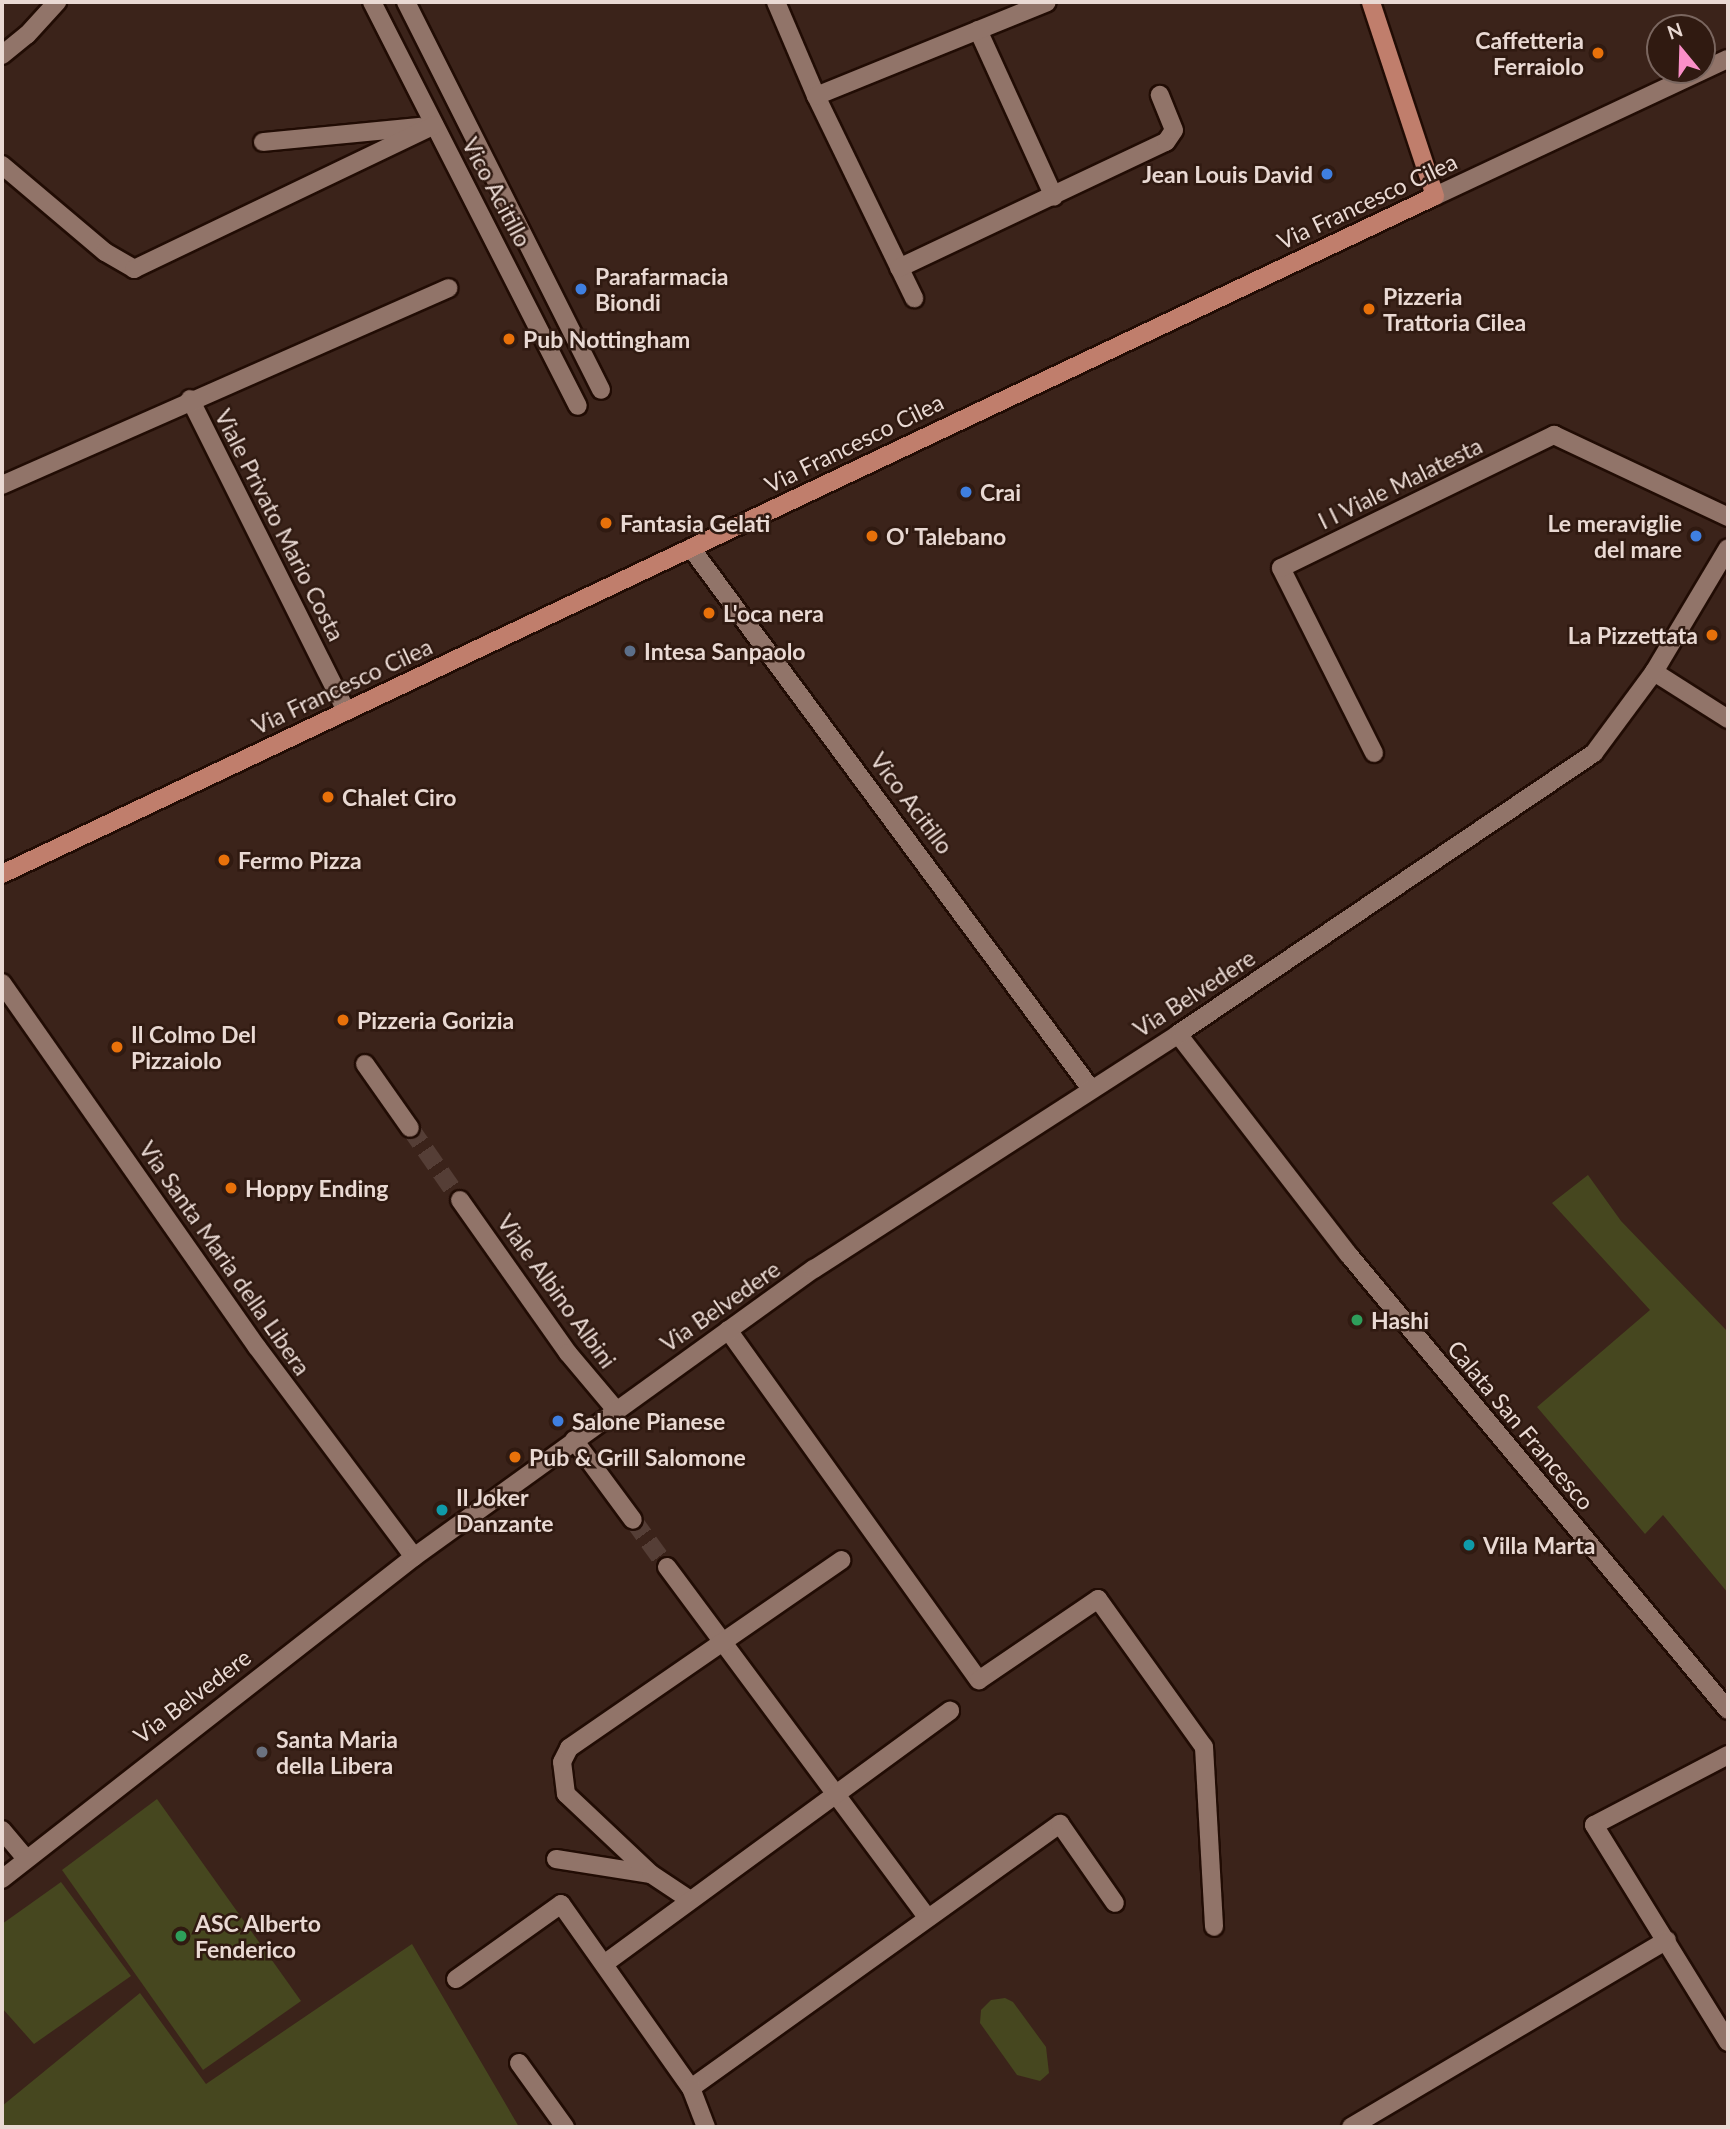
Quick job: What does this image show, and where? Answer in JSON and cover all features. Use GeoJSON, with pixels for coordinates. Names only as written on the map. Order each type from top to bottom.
{"type":"FeatureCollection","features":[{"type":"Feature","properties":{"kind":"main road"},"geometry":{"type":"LineString","coordinates":[[1371,2],[1435,196]]}},
{"type":"Feature","properties":{"kind":"main road","name":"Via Francesco Cilea"},"geometry":{"type":"LineString","coordinates":[[2,874],[1435,196]]}},
{"type":"Feature","properties":{"kind":"street"},"geometry":{"type":"LineString","coordinates":[[2,55],[27,35],[57,2]]}},
{"type":"Feature","properties":{"kind":"street","name":"Vico Acitillo"},"geometry":{"type":"LineString","coordinates":[[372,2],[578,406]]}},
{"type":"Feature","properties":{"kind":"street"},"geometry":{"type":"LineString","coordinates":[[405,2],[601,390]]}},
{"type":"Feature","properties":{"kind":"street"},"geometry":{"type":"LineString","coordinates":[[776,2],[816,96],[914,298]]}},
{"type":"Feature","properties":{"kind":"street"},"geometry":{"type":"LineString","coordinates":[[816,96],[1048,2]]}},
{"type":"Feature","properties":{"kind":"street"},"geometry":{"type":"LineString","coordinates":[[978,30],[1054,197]]}},
{"type":"Feature","properties":{"kind":"street","name":"Via Francesco Cilea"},"geometry":{"type":"LineString","coordinates":[[1435,196],[1728,59]]}},
{"type":"Feature","properties":{"kind":"street"},"geometry":{"type":"LineString","coordinates":[[899,268],[1166,142],[1174,130],[1160,95]]}},
{"type":"Feature","properties":{"kind":"street"},"geometry":{"type":"LineString","coordinates":[[264,142],[434,125]]}},
{"type":"Feature","properties":{"kind":"street"},"geometry":{"type":"LineString","coordinates":[[2,164],[105,252],[134,269],[434,125]]}},
{"type":"Feature","properties":{"kind":"street"},"geometry":{"type":"LineString","coordinates":[[2,485],[190,398],[449,288]]}},
{"type":"Feature","properties":{"kind":"street","name":"Viale Privato Mario Costa"},"geometry":{"type":"LineString","coordinates":[[190,398],[346,711]]}},
{"type":"Feature","properties":{"kind":"street","name":"I I Viale Malatesta"},"geometry":{"type":"LineString","coordinates":[[1374,753],[1281,568],[1555,435],[1728,517]]}},
{"type":"Feature","properties":{"kind":"street","name":"Vico Acitillo"},"geometry":{"type":"LineString","coordinates":[[691,548],[1091,1089]]}},
{"type":"Feature","properties":{"kind":"street","name":"Via Belvedere"},"geometry":{"type":"LineString","coordinates":[[2,1879],[414,1557],[616,1409],[814,1269],[1178,1034],[1594,753],[1654,672],[1728,548]]}},
{"type":"Feature","properties":{"kind":"street"},"geometry":{"type":"LineString","coordinates":[[1654,672],[1728,719]]}},
{"type":"Feature","properties":{"kind":"street","name":"Via Santa Maria della Libera"},"geometry":{"type":"LineString","coordinates":[[2,983],[257,1347],[414,1557]]}},
{"type":"Feature","properties":{"kind":"street","name":"Calata San Francesco"},"geometry":{"type":"LineString","coordinates":[[1178,1034],[1349,1255],[1728,1710]]}},
{"type":"Feature","properties":{"kind":"street"},"geometry":{"type":"LineString","coordinates":[[365,1065],[410,1128]]}},
{"type":"Feature","properties":{"kind":"street","name":"Viale Albino Albini"},"geometry":{"type":"LineString","coordinates":[[460,1200],[568,1353],[616,1409]]}},
{"type":"Feature","properties":{"kind":"street"},"geometry":{"type":"LineString","coordinates":[[728,1330],[979,1680],[1098,1599],[1204,1747],[1214,1927]]}},
{"type":"Feature","properties":{"kind":"street"},"geometry":{"type":"LineString","coordinates":[[574,1440],[633,1520]]}},
{"type":"Feature","properties":{"kind":"street"},"geometry":{"type":"LineString","coordinates":[[690,1900],[650,1874],[566,1794],[562,1762],[569,1748],[842,1560]]}},
{"type":"Feature","properties":{"kind":"street"},"geometry":{"type":"LineString","coordinates":[[667,1567],[928,1918]]}},
{"type":"Feature","properties":{"kind":"street"},"geometry":{"type":"LineString","coordinates":[[604,1964],[950,1711]]}},
{"type":"Feature","properties":{"kind":"street"},"geometry":{"type":"LineString","coordinates":[[1728,1755],[1594,1825],[1728,2042]]}},
{"type":"Feature","properties":{"kind":"street"},"geometry":{"type":"LineString","coordinates":[[691,2088],[1060,1824],[1115,1903]]}},
{"type":"Feature","properties":{"kind":"street"},"geometry":{"type":"LineString","coordinates":[[2,1830],[26,1859]]}},
{"type":"Feature","properties":{"kind":"street"},"geometry":{"type":"LineString","coordinates":[[556,1859],[650,1874]]}},
{"type":"Feature","properties":{"kind":"street"},"geometry":{"type":"LineString","coordinates":[[456,1979],[561,1904],[691,2088],[706,2127]]}},
{"type":"Feature","properties":{"kind":"street"},"geometry":{"type":"LineString","coordinates":[[1351,2127],[1667,1940]]}},
{"type":"Feature","properties":{"kind":"street"},"geometry":{"type":"LineString","coordinates":[[519,2063],[565,2127]]}},
{"type":"Feature","properties":{"kind":"shaded area"},"geometry":{"type":"Polygon","coordinates":[[[1588,1175],[1621,1221],[1728,1332],[1728,1593],[1663,1515],[1645,1534],[1537,1407],[1650,1310],[1552,1203],[1588,1175]]]}},
{"type":"Feature","properties":{"kind":"shaded area","name":"ASC Alberto Fenderico"},"geometry":{"type":"Polygon","coordinates":[[[157,1799],[301,2001],[203,2070],[62,1870],[157,1799]]]}},
{"type":"Feature","properties":{"kind":"shaded area"},"geometry":{"type":"Polygon","coordinates":[[[61,1882],[131,1976],[34,2044],[2,2008],[2,1924],[61,1882]]]}},
{"type":"Feature","properties":{"kind":"shaded area"},"geometry":{"type":"Polygon","coordinates":[[[412,1944],[519,2127],[2,2127],[2,2106],[140,1993],[206,2084],[412,1944]]]}},
{"type":"Feature","properties":{"kind":"shaded area"},"geometry":{"type":"Polygon","coordinates":[[[1005,1998],[1013,2002],[1046,2047],[1049,2073],[1040,2081],[1017,2075],[980,2023],[981,2010],[991,2000],[1005,1998]]]}},
{"type":"Feature","properties":{"kind":"tunnel"},"geometry":{"type":"LineString","coordinates":[[410,1128],[460,1200]]}},
{"type":"Feature","properties":{"kind":"tunnel"},"geometry":{"type":"LineString","coordinates":[[633,1520],[667,1567]]}},
{"type":"Feature","properties":{"kind":"place","name":"Caffetteria Ferraiolo"},"geometry":{"type":"Point","coordinates":[1598,53]}},
{"type":"Feature","properties":{"kind":"place","name":"Jean Louis David"},"geometry":{"type":"Point","coordinates":[1327,174]}},
{"type":"Feature","properties":{"kind":"place","name":"Parafarmacia Biondi"},"geometry":{"type":"Point","coordinates":[581,289]}},
{"type":"Feature","properties":{"kind":"place","name":"Pizzeria Trattoria Cilea"},"geometry":{"type":"Point","coordinates":[1369,309]}},
{"type":"Feature","properties":{"kind":"place","name":"Pub Nottingham"},"geometry":{"type":"Point","coordinates":[509,339]}},
{"type":"Feature","properties":{"kind":"place","name":"Crai"},"geometry":{"type":"Point","coordinates":[966,492]}},
{"type":"Feature","properties":{"kind":"place","name":"Fantasia Gelati"},"geometry":{"type":"Point","coordinates":[606,523]}},
{"type":"Feature","properties":{"kind":"place","name":"O' Talebano"},"geometry":{"type":"Point","coordinates":[872,536]}},
{"type":"Feature","properties":{"kind":"place","name":"Le meraviglie del mare"},"geometry":{"type":"Point","coordinates":[1696,536]}},
{"type":"Feature","properties":{"kind":"place","name":"L'oca nera"},"geometry":{"type":"Point","coordinates":[709,613]}},
{"type":"Feature","properties":{"kind":"place","name":"La Pizzettata"},"geometry":{"type":"Point","coordinates":[1712,635]}},
{"type":"Feature","properties":{"kind":"place","name":"Intesa Sanpaolo"},"geometry":{"type":"Point","coordinates":[630,651]}},
{"type":"Feature","properties":{"kind":"place","name":"Chalet Ciro"},"geometry":{"type":"Point","coordinates":[328,797]}},
{"type":"Feature","properties":{"kind":"place","name":"Fermo Pizza"},"geometry":{"type":"Point","coordinates":[224,860]}},
{"type":"Feature","properties":{"kind":"place","name":"Pizzeria Gorizia"},"geometry":{"type":"Point","coordinates":[343,1020]}},
{"type":"Feature","properties":{"kind":"place","name":"Il Colmo Del Pizzaiolo"},"geometry":{"type":"Point","coordinates":[117,1047]}},
{"type":"Feature","properties":{"kind":"place","name":"Hoppy Ending"},"geometry":{"type":"Point","coordinates":[231,1188]}},
{"type":"Feature","properties":{"kind":"place","name":"Hashi"},"geometry":{"type":"Point","coordinates":[1357,1320]}},
{"type":"Feature","properties":{"kind":"place","name":"Salone Pianese"},"geometry":{"type":"Point","coordinates":[558,1421]}},
{"type":"Feature","properties":{"kind":"place","name":"Pub & Grill Salomone"},"geometry":{"type":"Point","coordinates":[515,1457]}},
{"type":"Feature","properties":{"kind":"place","name":"Il Joker Danzante"},"geometry":{"type":"Point","coordinates":[442,1510]}},
{"type":"Feature","properties":{"kind":"place","name":"Villa Marta"},"geometry":{"type":"Point","coordinates":[1469,1545]}},
{"type":"Feature","properties":{"kind":"place","name":"Santa Maria della Libera"},"geometry":{"type":"Point","coordinates":[262,1752]}},
{"type":"Feature","properties":{"kind":"place","name":"ASC Alberto Fenderico"},"geometry":{"type":"Point","coordinates":[181,1936]}}]}
